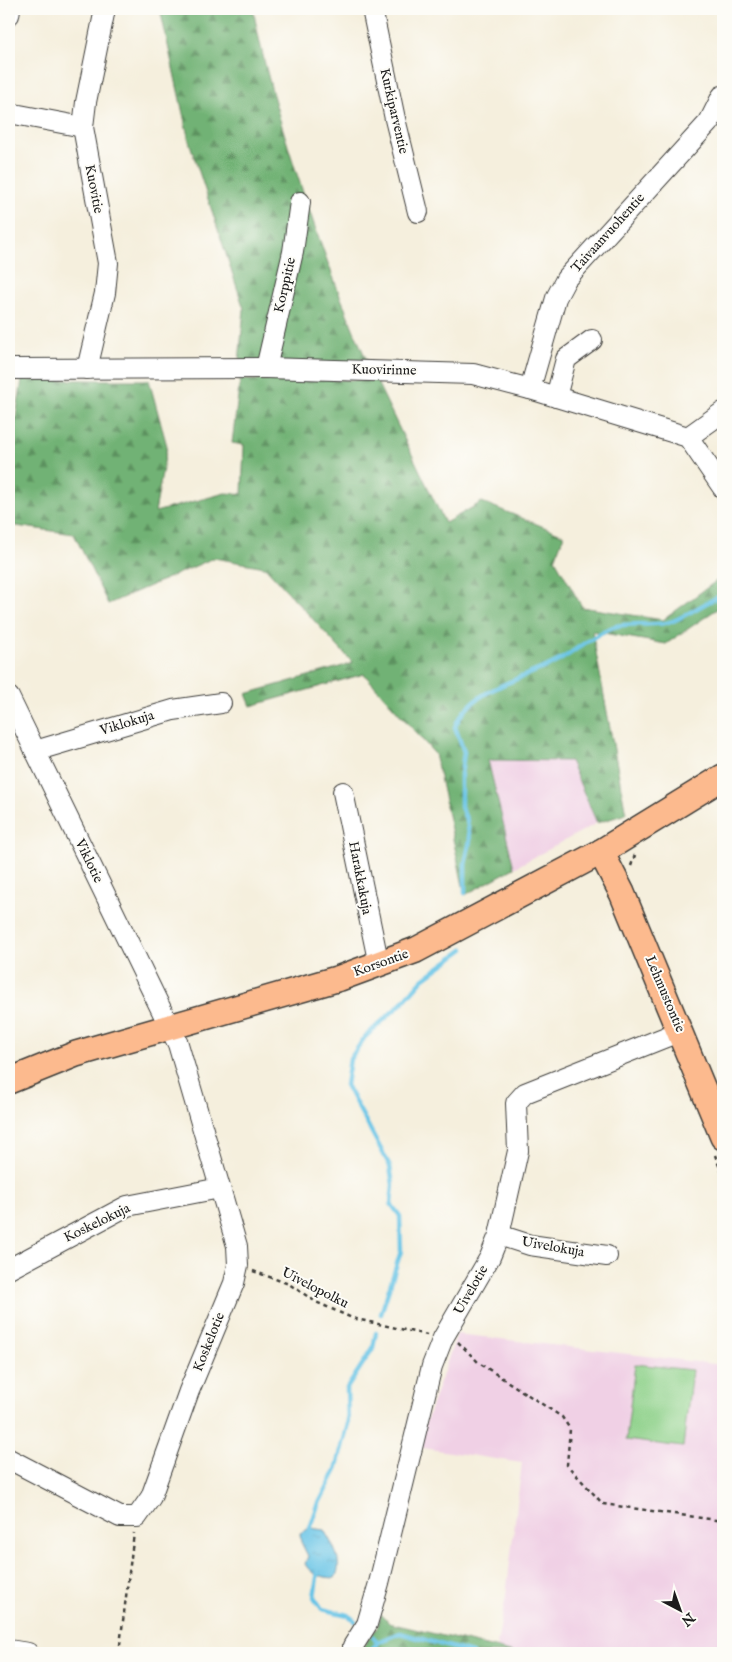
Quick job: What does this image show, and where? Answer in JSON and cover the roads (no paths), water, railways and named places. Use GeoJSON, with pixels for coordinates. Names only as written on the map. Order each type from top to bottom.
{"type":"FeatureCollection","features":[{"type":"Feature","properties":{"kind":"main road","name":"Korsontie"},"geometry":{"type":"LineString","coordinates":[[9,1079],[76,1054],[379,965],[416,950],[493,911],[601,852],[723,776]]}},
{"type":"Feature","properties":{"kind":"main road","name":"Lehmustontie"},"geometry":{"type":"LineString","coordinates":[[601,852],[622,893],[723,1137]]}},
{"type":"Feature","properties":{"kind":"street"},"geometry":{"type":"LineString","coordinates":[[9,16],[10,9]]}},
{"type":"Feature","properties":{"kind":"street","name":"Kuovitie"},"geometry":{"type":"LineString","coordinates":[[87,369],[106,293],[108,264],[83,127],[86,102],[105,9]]}},
{"type":"Feature","properties":{"kind":"street","name":"Kurkiparventie"},"geometry":{"type":"LineString","coordinates":[[372,9],[395,119],[418,212]]}},
{"type":"Feature","properties":{"kind":"street","name":"Taivaanvuohentie"},"geometry":{"type":"LineString","coordinates":[[530,389],[556,298],[566,279],[709,122],[722,96]]}},
{"type":"Feature","properties":{"kind":"street"},"geometry":{"type":"LineString","coordinates":[[9,113],[83,127]]}},
{"type":"Feature","properties":{"kind":"street","name":"Korppitie"},"geometry":{"type":"LineString","coordinates":[[266,368],[293,252],[300,202]]}},
{"type":"Feature","properties":{"kind":"street"},"geometry":{"type":"LineString","coordinates":[[556,397],[566,359],[592,340]]}},
{"type":"Feature","properties":{"kind":"street","name":"Kuovirinne"},"geometry":{"type":"LineString","coordinates":[[9,369],[266,368],[458,372],[530,389],[688,437]]}},
{"type":"Feature","properties":{"kind":"street"},"geometry":{"type":"LineString","coordinates":[[723,412],[688,437],[723,488]]}},
{"type":"Feature","properties":{"kind":"street","name":"Viklotie"},"geometry":{"type":"LineString","coordinates":[[9,697],[169,1026]]}},
{"type":"Feature","properties":{"kind":"street","name":"Viklokuja"},"geometry":{"type":"LineString","coordinates":[[36,751],[173,710],[221,703]]}},
{"type":"Feature","properties":{"kind":"street","name":"Harakkakuja"},"geometry":{"type":"LineString","coordinates":[[343,792],[379,965]]}},
{"type":"Feature","properties":{"kind":"street","name":"Koskelotie"},"geometry":{"type":"LineString","coordinates":[[9,1459],[120,1517],[136,1517],[151,1497],[189,1391],[234,1283],[238,1265],[237,1246],[178,1044],[169,1026]]}},
{"type":"Feature","properties":{"kind":"street","name":"Uivelotie"},"geometry":{"type":"LineString","coordinates":[[353,1646],[367,1624],[432,1366],[443,1338],[490,1257],[500,1236],[518,1151],[516,1103],[525,1093],[681,1032]]}},
{"type":"Feature","properties":{"kind":"street","name":"Koskelokuja"},"geometry":{"type":"LineString","coordinates":[[9,1268],[127,1206],[220,1188]]}},
{"type":"Feature","properties":{"kind":"street","name":"Uivelokuja"},"geometry":{"type":"LineString","coordinates":[[500,1236],[530,1245],[607,1256]]}},
{"type":"Feature","properties":{"kind":"street"},"geometry":{"type":"LineString","coordinates":[[9,1650],[28,1653]]}},
{"type":"Feature","properties":{"kind":"water"},"geometry":{"type":"Polygon","coordinates":[[[310,1528],[324,1530],[334,1548],[338,1560],[335,1578],[318,1575],[305,1564],[308,1556],[301,1542],[300,1533],[310,1528]]]}},
{"type":"Feature","properties":{"kind":"waterway"},"geometry":{"type":"LineString","coordinates":[[465,893],[465,864],[470,840],[467,821],[461,807],[461,775],[464,752],[455,727],[462,714],[485,694],[558,661],[605,630],[620,625],[659,624],[673,621],[723,595]]}},
{"type":"Feature","properties":{"kind":"waterway"},"geometry":{"type":"LineString","coordinates":[[381,1314],[401,1251],[400,1216],[391,1204],[393,1185],[390,1166],[346,1085],[350,1059],[365,1037],[403,1002],[423,979],[464,949]]}},
{"type":"Feature","properties":{"kind":"waterway"},"geometry":{"type":"LineString","coordinates":[[311,1534],[310,1528],[318,1505],[336,1470],[348,1424],[347,1388],[373,1348],[376,1333]]}},
{"type":"Feature","properties":{"kind":"waterway"},"geometry":{"type":"LineString","coordinates":[[318,1571],[314,1597],[322,1609],[348,1615],[355,1621]]}},
{"type":"Feature","properties":{"kind":"waterway"},"geometry":{"type":"LineString","coordinates":[[369,1653],[378,1642],[400,1633],[472,1653]]}},
{"type":"Feature","properties":{"kind":"waterway"},"geometry":{"type":"LineString","coordinates":[[373,1637],[378,1642]]}}]}
